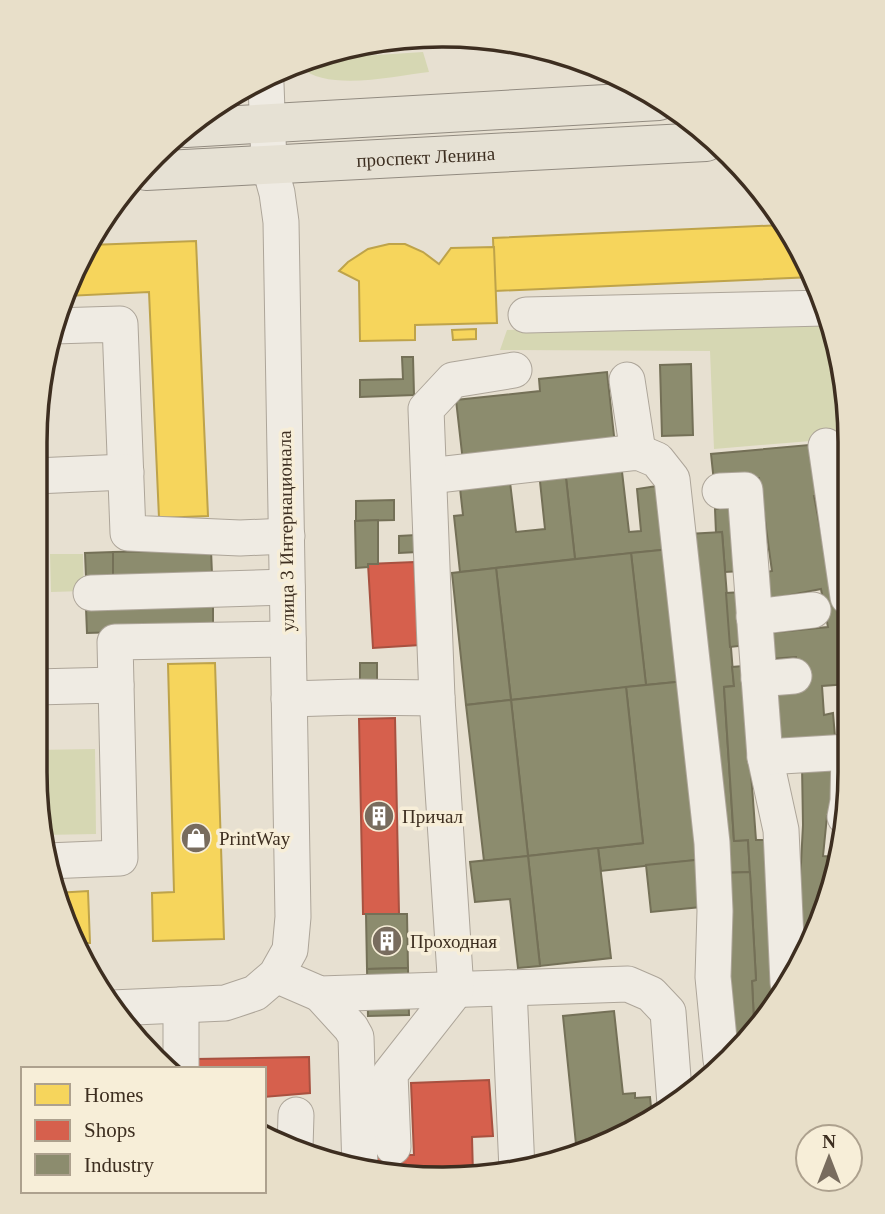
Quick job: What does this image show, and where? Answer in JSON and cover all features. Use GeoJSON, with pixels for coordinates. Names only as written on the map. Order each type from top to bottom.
{"type":"FeatureCollection","features":[{"type":"Feature","properties":{"kind":"main road"},"geometry":{"type":"LineString","coordinates":[[205,127],[643,102]]}},
{"type":"Feature","properties":{"kind":"main road","name":"проспект Ленина"},"geometry":{"type":"LineString","coordinates":[[156,170],[700,142]]}},
{"type":"Feature","properties":{"kind":"street","name":"улица 3 Интернационала"},"geometry":{"type":"LineString","coordinates":[[266,89],[269,164],[278,193],[281,222],[293,917],[290,950],[276,975]]}},
{"type":"Feature","properties":{"kind":"street"},"geometry":{"type":"LineString","coordinates":[[526,315],[814,308]]}},
{"type":"Feature","properties":{"kind":"street"},"geometry":{"type":"LineString","coordinates":[[65,326],[120,324],[128,533],[240,538],[286,536]]}},
{"type":"Feature","properties":{"kind":"street"},"geometry":{"type":"LineString","coordinates":[[393,1147],[390,1074],[456,990],[437,698],[426,410],[453,380],[514,370]]}},
{"type":"Feature","properties":{"kind":"street"},"geometry":{"type":"LineString","coordinates":[[627,380],[638,452]]}},
{"type":"Feature","properties":{"kind":"street"},"geometry":{"type":"LineString","coordinates":[[826,446],[838,528]]}},
{"type":"Feature","properties":{"kind":"street"},"geometry":{"type":"LineString","coordinates":[[429,476],[638,452],[657,460],[672,479],[712,843],[715,911],[713,976],[720,1053]]}},
{"type":"Feature","properties":{"kind":"street"},"geometry":{"type":"LineString","coordinates":[[47,475],[126,472]]}},
{"type":"Feature","properties":{"kind":"street"},"geometry":{"type":"LineString","coordinates":[[720,491],[745,490],[741,581],[754,617],[765,757],[781,830],[792,955]]}},
{"type":"Feature","properties":{"kind":"street"},"geometry":{"type":"LineString","coordinates":[[91,593],[287,587]]}},
{"type":"Feature","properties":{"kind":"street"},"geometry":{"type":"LineString","coordinates":[[754,617],[813,610]]}},
{"type":"Feature","properties":{"kind":"street"},"geometry":{"type":"LineString","coordinates":[[58,861],[120,858],[115,642],[288,639]]}},
{"type":"Feature","properties":{"kind":"street"},"geometry":{"type":"LineString","coordinates":[[759,679],[794,676]]}},
{"type":"Feature","properties":{"kind":"street"},"geometry":{"type":"LineString","coordinates":[[47,687],[116,685]]}},
{"type":"Feature","properties":{"kind":"street"},"geometry":{"type":"LineString","coordinates":[[289,699],[437,698]]}},
{"type":"Feature","properties":{"kind":"street"},"geometry":{"type":"LineString","coordinates":[[765,757],[838,752]]}},
{"type":"Feature","properties":{"kind":"street"},"geometry":{"type":"LineString","coordinates":[[125,1006],[225,1003],[255,993],[276,975],[320,994],[356,1037],[360,1158]]}},
{"type":"Feature","properties":{"kind":"street"},"geometry":{"type":"LineString","coordinates":[[320,994],[628,984],[651,994],[668,1012],[677,1089]]}},
{"type":"Feature","properties":{"kind":"street"},"geometry":{"type":"LineString","coordinates":[[509,988],[517,1160]]}},
{"type":"Feature","properties":{"kind":"street"},"geometry":{"type":"LineString","coordinates":[[181,1004],[181,1067]]}},
{"type":"Feature","properties":{"kind":"green space"},"geometry":{"type":"Polygon","coordinates":[[[423,52],[429,72],[344,81],[327,79],[306,71],[361,56],[423,52]]]}},
{"type":"Feature","properties":{"kind":"green space"},"geometry":{"type":"Polygon","coordinates":[[[817,315],[830,365],[838,439],[714,449],[710,351],[500,350],[507,330],[817,315]]]}},
{"type":"Feature","properties":{"kind":"green space"},"geometry":{"type":"Polygon","coordinates":[[[50,554],[83,554],[84,591],[51,592],[50,554]]]}},
{"type":"Feature","properties":{"kind":"green space"},"geometry":{"type":"Polygon","coordinates":[[[95,749],[96,834],[53,835],[48,797],[47,750],[95,749]]]}},
{"type":"Feature","properties":{"kind":"building: Homes"},"geometry":{"type":"Polygon","coordinates":[[[773,225],[802,278],[495,291],[493,238],[773,225]]]}},
{"type":"Feature","properties":{"kind":"building: Homes"},"geometry":{"type":"Polygon","coordinates":[[[196,241],[208,516],[159,518],[149,292],[75,296],[100,245],[196,241]]]}},
{"type":"Feature","properties":{"kind":"building: Homes"},"geometry":{"type":"Polygon","coordinates":[[[389,244],[405,244],[423,252],[439,264],[451,248],[494,247],[497,323],[415,325],[415,340],[360,341],[359,281],[339,271],[368,249],[389,244]]]}},
{"type":"Feature","properties":{"kind":"building: Homes"},"geometry":{"type":"Polygon","coordinates":[[[476,329],[476,339],[453,340],[452,330],[476,329]]]}},
{"type":"Feature","properties":{"kind":"building: Homes"},"geometry":{"type":"Polygon","coordinates":[[[215,663],[224,939],[153,941],[152,893],[174,892],[168,664],[215,663]]]}},
{"type":"Feature","properties":{"kind":"building: Homes"},"geometry":{"type":"Polygon","coordinates":[[[88,891],[90,943],[87,943],[77,923],[66,892],[88,891]]]}},
{"type":"Feature","properties":{"kind":"building: Shops"},"geometry":{"type":"Polygon","coordinates":[[[414,562],[420,645],[373,648],[368,564],[414,562]]]}},
{"type":"Feature","properties":{"kind":"building: Shops","name":"Причал"},"geometry":{"type":"Polygon","coordinates":[[[395,718],[399,914],[363,914],[359,719],[395,718]]]}},
{"type":"Feature","properties":{"kind":"building: Shops"},"geometry":{"type":"Polygon","coordinates":[[[309,1057],[310,1093],[266,1097],[266,1067],[197,1067],[196,1059],[309,1057]]]}},
{"type":"Feature","properties":{"kind":"building: Shops"},"geometry":{"type":"Polygon","coordinates":[[[489,1080],[493,1136],[472,1137],[473,1165],[417,1166],[370,1160],[370,1155],[414,1155],[411,1083],[489,1080]]]}},
{"type":"Feature","properties":{"kind":"building: Industry"},"geometry":{"type":"Polygon","coordinates":[[[402,357],[413,357],[414,395],[360,397],[360,380],[403,379],[402,357]]]}},
{"type":"Feature","properties":{"kind":"building: Industry"},"geometry":{"type":"Polygon","coordinates":[[[691,364],[693,435],[662,436],[660,365],[691,364]]]}},
{"type":"Feature","properties":{"kind":"building: Industry"},"geometry":{"type":"Polygon","coordinates":[[[607,372],[615,445],[463,462],[456,400],[540,391],[539,379],[607,372]]]}},
{"type":"Feature","properties":{"kind":"building: Industry"},"geometry":{"type":"Polygon","coordinates":[[[809,445],[819,495],[814,496],[824,548],[833,547],[838,583],[838,685],[822,686],[824,715],[833,713],[835,737],[776,740],[773,694],[798,692],[796,657],[769,659],[767,633],[828,627],[821,589],[761,601],[757,574],[772,571],[759,478],[714,482],[711,454],[809,445]]]}},
{"type":"Feature","properties":{"kind":"building: Industry"},"geometry":{"type":"Polygon","coordinates":[[[621,463],[629,532],[641,531],[637,489],[664,485],[671,549],[575,559],[565,469],[621,463]]]}},
{"type":"Feature","properties":{"kind":"building: Industry"},"geometry":{"type":"Polygon","coordinates":[[[565,469],[575,559],[460,572],[454,516],[463,515],[460,488],[510,482],[516,532],[545,529],[539,472],[565,469]]]}},
{"type":"Feature","properties":{"kind":"building: Industry"},"geometry":{"type":"Polygon","coordinates":[[[394,500],[394,520],[356,521],[356,501],[394,500]]]}},
{"type":"Feature","properties":{"kind":"building: Industry"},"geometry":{"type":"Polygon","coordinates":[[[730,508],[742,571],[725,572],[722,532],[716,533],[715,509],[730,508]]]}},
{"type":"Feature","properties":{"kind":"building: Industry"},"geometry":{"type":"Polygon","coordinates":[[[378,520],[378,564],[356,568],[355,521],[378,520]]]}},
{"type":"Feature","properties":{"kind":"building: Industry"},"geometry":{"type":"Polygon","coordinates":[[[722,532],[734,686],[724,687],[734,841],[748,840],[750,872],[721,873],[688,534],[722,532]]]}},
{"type":"Feature","properties":{"kind":"building: Industry"},"geometry":{"type":"Polygon","coordinates":[[[416,535],[417,552],[399,553],[399,536],[416,535]]]}},
{"type":"Feature","properties":{"kind":"building: Industry"},"geometry":{"type":"Polygon","coordinates":[[[671,549],[686,681],[646,685],[631,553],[671,549]]]}},
{"type":"Feature","properties":{"kind":"building: Industry"},"geometry":{"type":"Polygon","coordinates":[[[211,550],[212,574],[113,576],[113,552],[211,550]]]}},
{"type":"Feature","properties":{"kind":"building: Industry"},"geometry":{"type":"Polygon","coordinates":[[[113,552],[113,576],[86,577],[85,553],[113,552]]]}},
{"type":"Feature","properties":{"kind":"building: Industry"},"geometry":{"type":"Polygon","coordinates":[[[631,553],[646,685],[511,700],[496,568],[631,553]]]}},
{"type":"Feature","properties":{"kind":"building: Industry"},"geometry":{"type":"Polygon","coordinates":[[[496,568],[511,700],[466,705],[452,573],[496,568]]]}},
{"type":"Feature","properties":{"kind":"building: Industry"},"geometry":{"type":"Polygon","coordinates":[[[743,592],[747,645],[730,647],[726,593],[743,592]]]}},
{"type":"Feature","properties":{"kind":"building: Industry"},"geometry":{"type":"Polygon","coordinates":[[[213,605],[213,629],[87,633],[86,608],[213,605]]]}},
{"type":"Feature","properties":{"kind":"building: Industry"},"geometry":{"type":"Polygon","coordinates":[[[360,663],[377,663],[377,680],[360,681],[360,663]]]}},
{"type":"Feature","properties":{"kind":"building: Industry"},"geometry":{"type":"Polygon","coordinates":[[[743,666],[756,840],[771,840],[777,981],[754,1015],[752,981],[756,980],[748,840],[734,841],[724,687],[734,686],[732,667],[743,666]]]}},
{"type":"Feature","properties":{"kind":"building: Industry"},"geometry":{"type":"Polygon","coordinates":[[[686,681],[705,859],[601,871],[598,848],[643,843],[626,687],[686,681]]]}},
{"type":"Feature","properties":{"kind":"building: Industry"},"geometry":{"type":"Polygon","coordinates":[[[626,687],[643,843],[528,856],[511,700],[626,687]]]}},
{"type":"Feature","properties":{"kind":"building: Industry"},"geometry":{"type":"Polygon","coordinates":[[[511,700],[528,856],[484,861],[466,705],[511,700]]]}},
{"type":"Feature","properties":{"kind":"building: Industry"},"geometry":{"type":"Polygon","coordinates":[[[802,765],[838,765],[835,817],[827,816],[823,856],[828,856],[817,899],[800,940],[798,921],[803,825],[802,765]]]}},
{"type":"Feature","properties":{"kind":"building: Industry"},"geometry":{"type":"Polygon","coordinates":[[[598,848],[611,958],[540,966],[528,856],[598,848]]]}},
{"type":"Feature","properties":{"kind":"building: Industry"},"geometry":{"type":"Polygon","coordinates":[[[528,856],[540,966],[518,968],[510,899],[475,902],[470,862],[528,856]]]}},
{"type":"Feature","properties":{"kind":"building: Industry"},"geometry":{"type":"Polygon","coordinates":[[[705,859],[711,906],[651,912],[646,865],[705,859]]]}},
{"type":"Feature","properties":{"kind":"building: Industry"},"geometry":{"type":"Polygon","coordinates":[[[750,872],[756,980],[752,981],[754,1015],[730,1043],[726,1043],[721,873],[750,872]]]}},
{"type":"Feature","properties":{"kind":"building: Industry","name":"Проходная"},"geometry":{"type":"Polygon","coordinates":[[[366,914],[407,914],[408,968],[367,969],[366,914]]]}},
{"type":"Feature","properties":{"kind":"building: Industry"},"geometry":{"type":"Polygon","coordinates":[[[408,968],[409,1015],[368,1016],[367,969],[408,968]]]}},
{"type":"Feature","properties":{"kind":"building: Industry"},"geometry":{"type":"Polygon","coordinates":[[[614,1011],[623,1094],[635,1093],[635,1098],[650,1097],[651,1107],[640,1114],[576,1144],[563,1016],[614,1011]]]}},
{"type":"Feature","properties":{"kind":"place","name":"Причал"},"geometry":{"type":"Point","coordinates":[379,816]}},
{"type":"Feature","properties":{"kind":"place","name":"PrintWay"},"geometry":{"type":"Point","coordinates":[196,838]}},
{"type":"Feature","properties":{"kind":"place","name":"Проходная"},"geometry":{"type":"Point","coordinates":[387,941]}}]}
